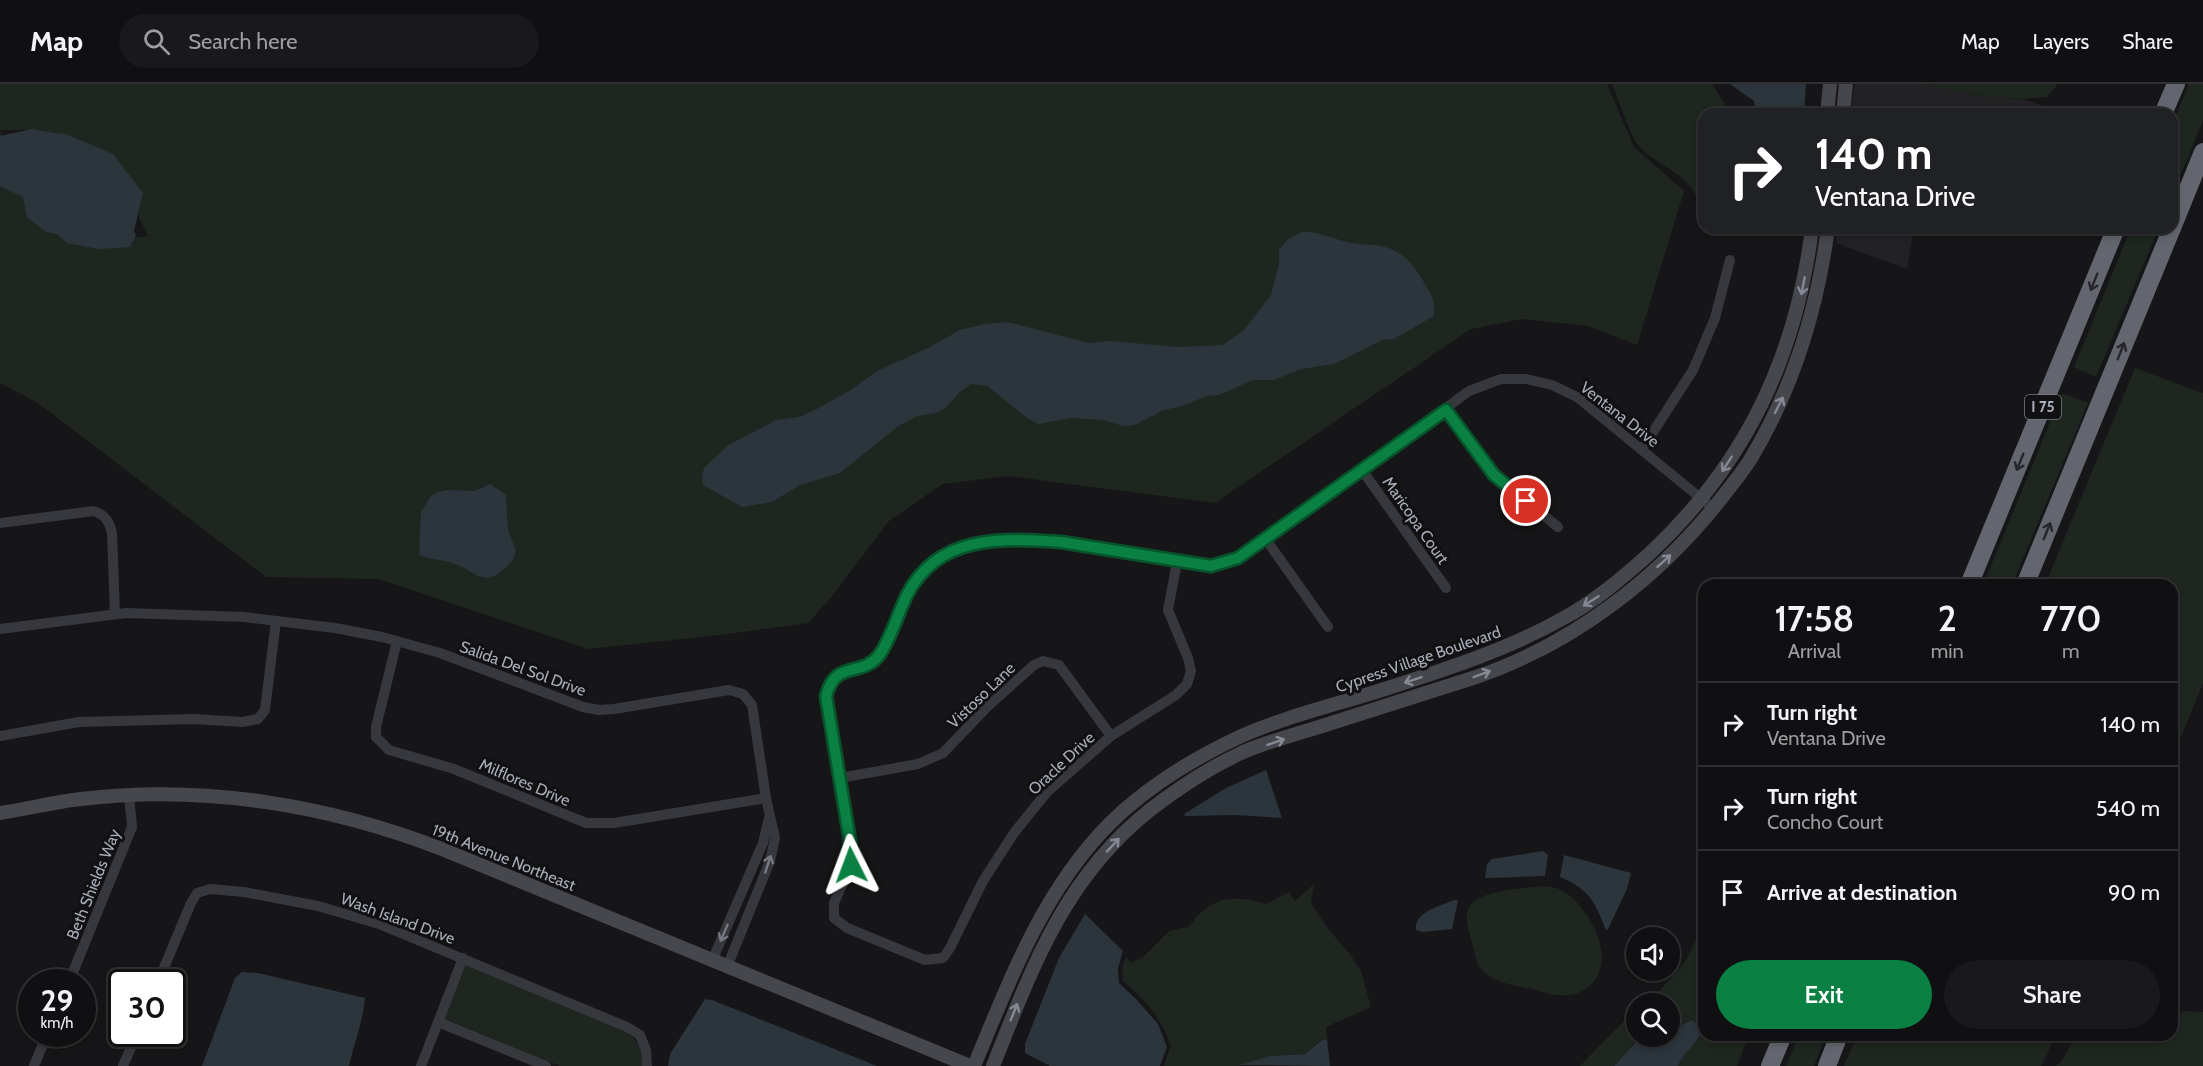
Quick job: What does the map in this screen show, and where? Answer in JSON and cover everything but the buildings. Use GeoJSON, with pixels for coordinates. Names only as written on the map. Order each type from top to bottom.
{"type":"FeatureCollection","features":[{"type":"Feature","properties":{"kind":"highway"},"geometry":{"type":"LineString","coordinates":[[2166,108],[2176,84]]}},
{"type":"Feature","properties":{"kind":"highway"},"geometry":{"type":"LineString","coordinates":[[2178,213],[2203,152]]}},
{"type":"Feature","properties":{"kind":"highway","name":"I 75"},"geometry":{"type":"LineString","coordinates":[[1971,579],[2114,234]]}},
{"type":"Feature","properties":{"kind":"highway"},"geometry":{"type":"LineString","coordinates":[[2027,579],[2170,234]]}},
{"type":"Feature","properties":{"kind":"highway"},"geometry":{"type":"LineString","coordinates":[[1770,1066],[1780,1041]]}},
{"type":"Feature","properties":{"kind":"highway"},"geometry":{"type":"LineString","coordinates":[[1827,1066],[1837,1041]]}},
{"type":"Feature","properties":{"kind":"street"},"geometry":{"type":"LineString","coordinates":[[1828,108],[1830,84]]}},
{"type":"Feature","properties":{"kind":"street"},"geometry":{"type":"LineString","coordinates":[[1843,108],[1846,84]]}},
{"type":"Feature","properties":{"kind":"street","name":"Cypress Village Boulevard"},"geometry":{"type":"LineString","coordinates":[[972,1066],[1020,956],[1054,893],[1103,832],[1122,812],[1150,790],[1190,763],[1237,738],[1504,648],[1564,618],[1612,588],[1662,541],[1702,499],[1718,478],[1762,405],[1784,355],[1800,301],[1811,234]]}},
{"type":"Feature","properties":{"kind":"street","name":"Cypress Village Boulevard"},"geometry":{"type":"LineString","coordinates":[[993,1066],[1034,963],[1069,899],[1116,841],[1178,789],[1241,753],[1479,676],[1532,655],[1628,593],[1678,548],[1714,509],[1749,462],[1786,392],[1806,338],[1823,264],[1827,234]]}},
{"type":"Feature","properties":{"kind":"street"},"geometry":{"type":"LineString","coordinates":[[1642,449],[1678,397],[1693,370],[1715,318],[1730,260]]}},
{"type":"Feature","properties":{"kind":"street","name":"Ventana Drive"},"geometry":{"type":"LineString","coordinates":[[840,778],[826,696],[829,684],[839,673],[865,666],[880,654],[908,593],[919,576],[936,559],[953,550],[978,542],[1041,541],[1061,542],[1211,566],[1238,558],[1446,410],[1468,391],[1501,379],[1526,379],[1552,385],[1577,397],[1714,509]]}},
{"type":"Feature","properties":{"kind":"street"},"geometry":{"type":"LineString","coordinates":[[1446,410],[1494,475],[1558,527]]}},
{"type":"Feature","properties":{"kind":"street","name":"Maricopa Court"},"geometry":{"type":"LineString","coordinates":[[1362,470],[1446,588]]}},
{"type":"Feature","properties":{"kind":"street"},"geometry":{"type":"LineString","coordinates":[[0,523],[94,511],[102,515],[109,521],[112,533],[115,614]]}},
{"type":"Feature","properties":{"kind":"street"},"geometry":{"type":"LineString","coordinates":[[1265,538],[1328,627]]}},
{"type":"Feature","properties":{"kind":"street","name":"Oracle Drive"},"geometry":{"type":"LineString","coordinates":[[840,778],[850,841],[851,865],[834,903],[834,918],[847,928],[926,960],[943,958],[983,881],[1014,833],[1047,792],[1111,736],[1176,695],[1187,684],[1191,671],[1188,658],[1168,610],[1177,562]]}},
{"type":"Feature","properties":{"kind":"street","name":"Salida Del Sol Drive"},"geometry":{"type":"LineString","coordinates":[[0,629],[115,614],[244,617],[335,628],[397,642],[450,657],[563,700],[599,710],[614,710],[729,690],[743,693],[752,705],[766,798],[775,838],[770,861],[750,910],[751,925],[740,934],[727,967]]}},
{"type":"Feature","properties":{"kind":"street"},"geometry":{"type":"LineString","coordinates":[[0,736],[79,723],[194,720],[242,722],[258,719],[265,710],[276,621]]}},
{"type":"Feature","properties":{"kind":"street","name":"Milflores Drive"},"geometry":{"type":"LineString","coordinates":[[397,642],[376,727],[376,737],[389,750],[454,769],[586,823],[614,823],[766,798]]}},
{"type":"Feature","properties":{"kind":"street","name":"Vistoso Lane"},"geometry":{"type":"LineString","coordinates":[[840,778],[918,764],[943,753],[988,706],[1034,665],[1043,661],[1059,665],[1111,736]]}},
{"type":"Feature","properties":{"kind":"street","name":"19th Avenue Northeast"},"geometry":{"type":"LineString","coordinates":[[0,813],[80,799],[158,794],[239,799],[303,808],[367,823],[442,849],[972,1066]]}},
{"type":"Feature","properties":{"kind":"street","name":"Beth Shields Way"},"geometry":{"type":"LineString","coordinates":[[74,969],[132,827],[129,795]]}},
{"type":"Feature","properties":{"kind":"street","name":"Salida Del Sol Drive"},"geometry":{"type":"LineString","coordinates":[[712,961],[763,843],[770,815]]}},
{"type":"Feature","properties":{"kind":"street"},"geometry":{"type":"LineString","coordinates":[[743,888],[757,894]]}},
{"type":"Feature","properties":{"kind":"street","name":"Wash Island Drive"},"geometry":{"type":"LineString","coordinates":[[163,969],[197,893],[210,889],[244,892],[318,906],[379,924],[627,1027],[640,1035],[646,1050],[647,1066]]}},
{"type":"Feature","properties":{"kind":"street"},"geometry":{"type":"LineString","coordinates":[[736,904],[750,910]]}},
{"type":"Feature","properties":{"kind":"street"},"geometry":{"type":"LineString","coordinates":[[421,1066],[463,958]]}},
{"type":"Feature","properties":{"kind":"street"},"geometry":{"type":"LineString","coordinates":[[438,1022],[546,1066]]}},
{"type":"Feature","properties":{"kind":"street"},"geometry":{"type":"LineString","coordinates":[[34,1066],[42,1047]]}},
{"type":"Feature","properties":{"kind":"street"},"geometry":{"type":"LineString","coordinates":[[123,1066],[131,1047]]}},
{"type":"Feature","properties":{"kind":"shaded area"},"geometry":{"type":"Polygon","coordinates":[[[0,84],[1607,84],[1634,147],[1684,191],[1637,345],[1588,326],[1522,319],[1471,329],[1215,503],[1008,476],[943,484],[889,521],[833,595],[808,623],[588,649],[379,579],[266,577],[38,403],[0,383],[0,84]],[[0,130],[23,195],[133,238],[148,236],[138,215],[143,193],[36,130],[0,130]]]}},
{"type":"Feature","properties":{"kind":"shaded area"},"geometry":{"type":"Polygon","coordinates":[[[1612,84],[1712,84],[1727,108],[1698,108],[1698,198],[1687,182],[1638,145],[1612,84]]]}},
{"type":"Feature","properties":{"kind":"shaded area"},"geometry":{"type":"Polygon","coordinates":[[[1730,84],[1806,84],[1804,108],[1755,108],[1754,101],[1730,84]]]}},
{"type":"Feature","properties":{"kind":"shaded area"},"geometry":{"type":"Polygon","coordinates":[[[1855,84],[1924,84],[1976,95],[2026,100],[2051,108],[1851,108],[1855,84]]]}},
{"type":"Feature","properties":{"kind":"shaded area"},"geometry":{"type":"Polygon","coordinates":[[[1924,84],[2058,84],[2047,97],[2018,99],[1976,95],[1924,84]]]}},
{"type":"Feature","properties":{"kind":"shaded area"},"geometry":{"type":"Polygon","coordinates":[[[2189,84],[2203,84],[2203,121],[2178,181],[2178,111],[2189,84]]]}},
{"type":"Feature","properties":{"kind":"shaded area"},"geometry":{"type":"Polygon","coordinates":[[[32,129],[63,133],[113,154],[143,193],[134,231],[136,235],[130,247],[98,249],[67,243],[57,234],[46,232],[27,217],[23,197],[0,186],[0,136],[32,129]]]}},
{"type":"Feature","properties":{"kind":"shaded area"},"geometry":{"type":"Polygon","coordinates":[[[1302,232],[1319,234],[1350,243],[1384,247],[1400,253],[1412,264],[1428,289],[1434,304],[1434,316],[1394,339],[1383,340],[1334,364],[1301,369],[1274,380],[1253,380],[1219,395],[1207,396],[1164,410],[1134,425],[1123,426],[1104,420],[1071,418],[1038,424],[987,386],[971,384],[944,409],[936,413],[917,416],[897,427],[840,473],[800,485],[772,502],[742,507],[703,485],[704,468],[727,446],[776,420],[799,417],[817,409],[849,391],[877,371],[930,347],[960,330],[984,324],[1008,322],[1089,343],[1110,341],[1178,347],[1223,345],[1244,330],[1271,295],[1279,263],[1279,250],[1288,239],[1302,232]]]}},
{"type":"Feature","properties":{"kind":"shaded area"},"geometry":{"type":"Polygon","coordinates":[[[1837,234],[1913,234],[1907,269],[1836,243],[1837,234]]]}},
{"type":"Feature","properties":{"kind":"shaded area"},"geometry":{"type":"Polygon","coordinates":[[[2129,234],[2156,234],[2096,377],[2074,367],[2129,234]]]}},
{"type":"Feature","properties":{"kind":"shaded area"},"geometry":{"type":"Polygon","coordinates":[[[2135,368],[2203,393],[2203,683],[2178,744],[2178,579],[2047,579],[2135,368]]]}},
{"type":"Feature","properties":{"kind":"shaded area"},"geometry":{"type":"Polygon","coordinates":[[[2062,393],[2088,403],[2015,579],[1985,579],[2062,393]]]}},
{"type":"Feature","properties":{"kind":"shaded area"},"geometry":{"type":"Polygon","coordinates":[[[490,484],[506,495],[508,526],[515,547],[514,558],[508,566],[497,575],[485,578],[450,562],[419,555],[421,512],[431,496],[449,490],[474,491],[490,484]]]}},
{"type":"Feature","properties":{"kind":"shaded area"},"geometry":{"type":"Polygon","coordinates":[[[1266,770],[1282,818],[1235,815],[1185,816],[1184,814],[1226,788],[1266,770]]]}},
{"type":"Feature","properties":{"kind":"shaded area"},"geometry":{"type":"Polygon","coordinates":[[[1543,851],[1548,855],[1545,876],[1485,878],[1487,864],[1492,859],[1543,851]]]}},
{"type":"Feature","properties":{"kind":"shaded area"},"geometry":{"type":"Polygon","coordinates":[[[1564,855],[1631,873],[1627,889],[1608,929],[1606,930],[1590,898],[1578,886],[1560,877],[1564,855]]]}},
{"type":"Feature","properties":{"kind":"shaded area"},"geometry":{"type":"Polygon","coordinates":[[[1314,884],[1311,903],[1361,971],[1371,1007],[1326,1027],[1327,1039],[1321,1040],[1305,1054],[1270,1056],[1239,1065],[1241,1066],[1164,1066],[1171,1045],[1152,1010],[1123,981],[1122,968],[1126,956],[1131,963],[1143,957],[1169,931],[1189,927],[1205,909],[1223,900],[1243,899],[1266,904],[1289,892],[1295,901],[1314,884]]]}},
{"type":"Feature","properties":{"kind":"shaded area"},"geometry":{"type":"Polygon","coordinates":[[[1544,886],[1565,892],[1582,909],[1596,932],[1602,957],[1600,969],[1595,980],[1580,992],[1555,995],[1505,983],[1492,978],[1482,970],[1476,958],[1467,921],[1470,905],[1487,895],[1544,886]]]}},
{"type":"Feature","properties":{"kind":"shaded area"},"geometry":{"type":"Polygon","coordinates":[[[1458,900],[1452,929],[1423,932],[1416,930],[1416,924],[1423,914],[1458,900]]]}},
{"type":"Feature","properties":{"kind":"shaded area"},"geometry":{"type":"Polygon","coordinates":[[[1085,914],[1123,951],[1118,968],[1119,983],[1158,1024],[1167,1047],[1160,1066],[1050,1066],[1025,1053],[1025,1044],[1059,958],[1085,914]]]}},
{"type":"Feature","properties":{"kind":"shaded area"},"geometry":{"type":"Polygon","coordinates":[[[1698,935],[1698,1029],[1690,1020],[1680,1026],[1680,993],[1658,993],[1668,981],[1680,981],[1680,967],[1698,935]]]}},
{"type":"Feature","properties":{"kind":"shaded area"},"geometry":{"type":"Polygon","coordinates":[[[466,965],[625,1031],[639,1046],[642,1066],[560,1066],[444,1019],[466,965]]]}},
{"type":"Feature","properties":{"kind":"shaded area"},"geometry":{"type":"Polygon","coordinates":[[[242,972],[258,973],[365,998],[349,1066],[202,1066],[235,978],[242,972]]]}},
{"type":"Feature","properties":{"kind":"shaded area"},"geometry":{"type":"Polygon","coordinates":[[[705,999],[877,1066],[668,1066],[670,1054],[705,999]]]}},
{"type":"Feature","properties":{"kind":"shaded area"},"geometry":{"type":"Polygon","coordinates":[[[2182,1011],[2203,1012],[2203,1066],[2056,1066],[2063,1059],[2073,1041],[2178,1041],[2178,1021],[2182,1011]]]}},
{"type":"Feature","properties":{"kind":"shaded area"},"geometry":{"type":"Polygon","coordinates":[[[1626,1019],[1626,1047],[1632,1047],[1614,1066],[1580,1066],[1626,1019]]]}},
{"type":"Feature","properties":{"kind":"shaded area"},"geometry":{"type":"Polygon","coordinates":[[[1691,1020],[1698,1024],[1698,1038],[1678,1066],[1614,1066],[1632,1047],[1680,1047],[1680,1026],[1691,1020]]]}},
{"type":"Feature","properties":{"kind":"shaded area"},"geometry":{"type":"Polygon","coordinates":[[[1698,1037],[1698,1041],[1747,1041],[1737,1066],[1678,1066],[1698,1037]]]}},
{"type":"Feature","properties":{"kind":"shaded area"},"geometry":{"type":"Polygon","coordinates":[[[1327,1039],[1330,1066],[1238,1065],[1270,1056],[1305,1054],[1322,1040],[1327,1039]]]}},
{"type":"Feature","properties":{"kind":"shaded area"},"geometry":{"type":"Polygon","coordinates":[[[1796,1041],[1824,1041],[1814,1066],[1786,1066],[1796,1041]]]}},
{"type":"Feature","properties":{"kind":"shaded area"},"geometry":{"type":"Polygon","coordinates":[[[1854,1041],[2053,1041],[2041,1066],[1844,1066],[1854,1041]]]}},
{"type":"Feature","properties":{"kind":"route"},"geometry":{"type":"LineString","coordinates":[[851,865],[850,841],[826,696],[829,684],[839,673],[865,666],[880,654],[908,593],[919,576],[936,559],[953,550],[978,542],[1041,541],[1061,542],[1211,566],[1238,558],[1446,410],[1494,475],[1526,501]]}}]}
